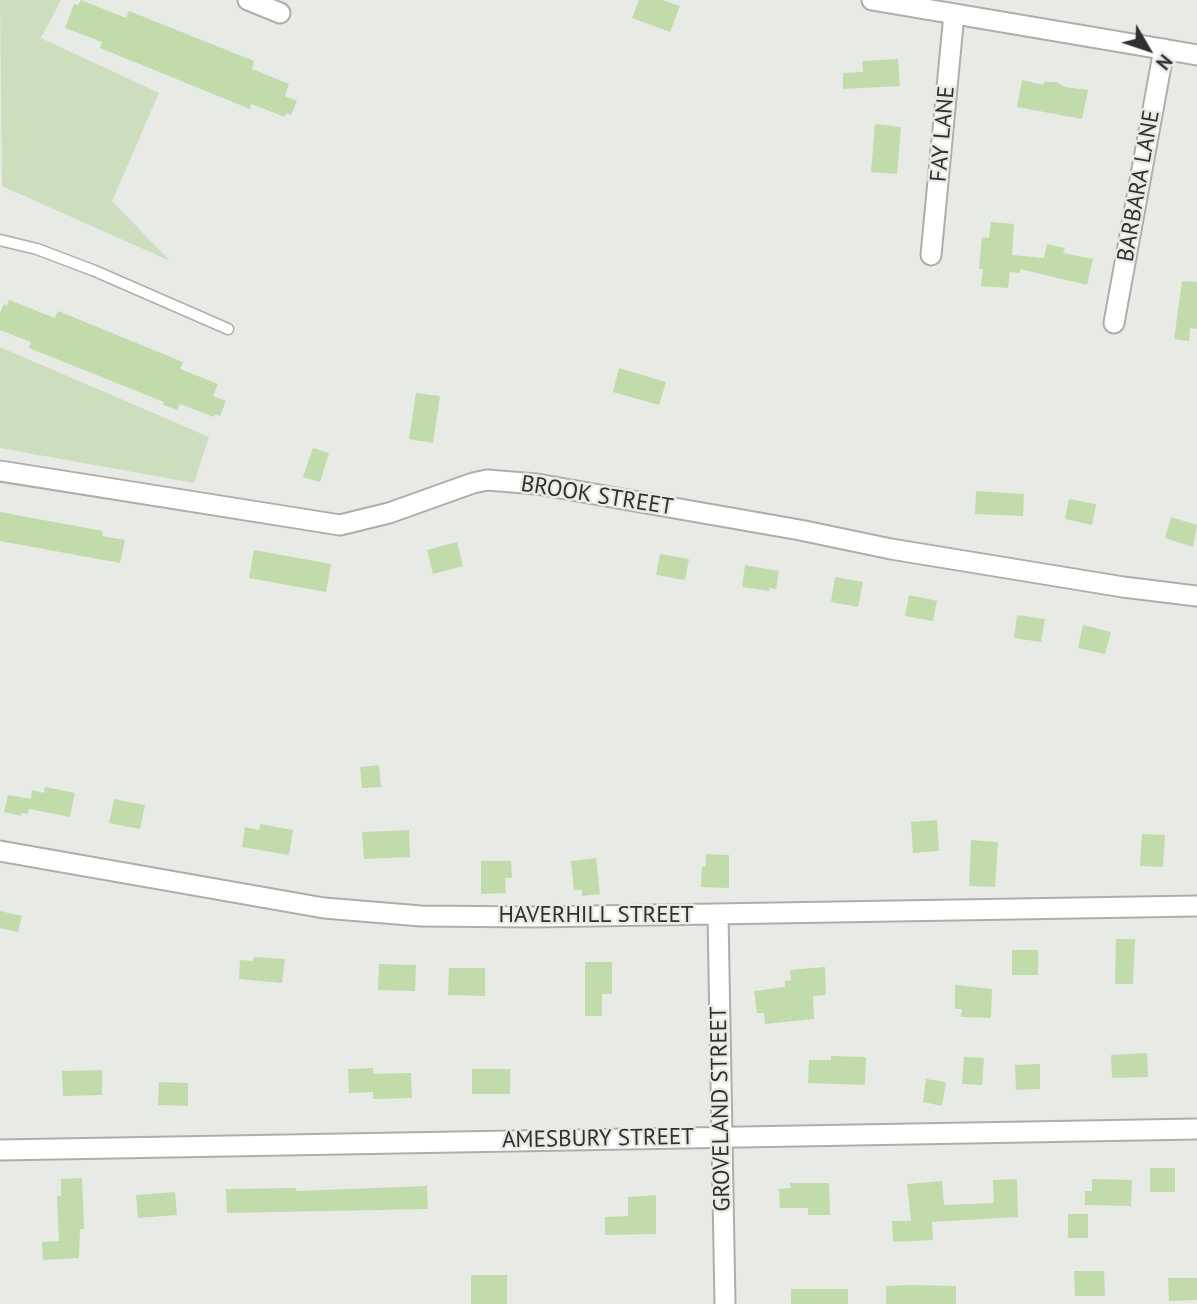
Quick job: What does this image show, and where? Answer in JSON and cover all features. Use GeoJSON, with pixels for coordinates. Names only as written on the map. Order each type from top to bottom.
{"type":"FeatureCollection","features":[{"type":"Feature","properties":{"kind":"street"},"geometry":{"type":"LineString","coordinates":[[248,0],[280,13]]}},
{"type":"Feature","properties":{"kind":"street"},"geometry":{"type":"LineString","coordinates":[[872,0],[1197,55]]}},
{"type":"Feature","properties":{"kind":"street","name":"FAY LANE"},"geometry":{"type":"LineString","coordinates":[[931,255],[954,14]]}},
{"type":"Feature","properties":{"kind":"street","name":"BARBARA LANE"},"geometry":{"type":"LineString","coordinates":[[1114,323],[1164,49]]}},
{"type":"Feature","properties":{"kind":"street","name":"BROOK STREET"},"geometry":{"type":"LineString","coordinates":[[0,471],[340,525],[388,513],[435,495],[487,480],[537,484],[800,530],[891,549],[1123,587],[1197,596]]}},
{"type":"Feature","properties":{"kind":"street","name":"HAVERHILL STREET"},"geometry":{"type":"LineString","coordinates":[[0,851],[324,908],[421,916],[533,918],[1197,906]]}},
{"type":"Feature","properties":{"kind":"street","name":"GROVELAND STREET"},"geometry":{"type":"LineString","coordinates":[[718,915],[724,1304]]}},
{"type":"Feature","properties":{"kind":"street","name":"AMESBURY STREET"},"geometry":{"type":"LineString","coordinates":[[0,1150],[1197,1129]]}},
{"type":"Feature","properties":{"kind":"lane"},"geometry":{"type":"LineString","coordinates":[[0,240],[37,249],[95,271],[228,329]]}},
{"type":"Feature","properties":{"kind":"green space"},"geometry":{"type":"Polygon","coordinates":[[[0,0],[61,0],[41,38],[159,93],[112,201],[170,261],[2,186],[0,0]]]}},
{"type":"Feature","properties":{"kind":"green space"},"geometry":{"type":"Polygon","coordinates":[[[0,347],[209,437],[194,483],[0,448],[0,347]]]}},
{"type":"Feature","properties":{"kind":"building"},"geometry":{"type":"Polygon","coordinates":[[[81,0],[126,18],[129,11],[254,61],[252,69],[289,84],[285,96],[297,101],[291,115],[286,113],[285,117],[251,104],[250,109],[100,48],[102,42],[65,28],[74,4],[78,5],[81,0]]]}},
{"type":"Feature","properties":{"kind":"building"},"geometry":{"type":"Polygon","coordinates":[[[639,0],[662,0],[680,6],[670,32],[632,18],[639,0]]]}},
{"type":"Feature","properties":{"kind":"building"},"geometry":{"type":"Polygon","coordinates":[[[898,59],[900,86],[843,89],[843,73],[863,72],[862,61],[898,59]]]}},
{"type":"Feature","properties":{"kind":"building"},"geometry":{"type":"Polygon","coordinates":[[[1022,80],[1043,85],[1044,82],[1056,82],[1065,87],[1088,90],[1082,119],[1017,107],[1022,80]]]}},
{"type":"Feature","properties":{"kind":"building"},"geometry":{"type":"Polygon","coordinates":[[[875,124],[901,127],[897,174],[871,172],[875,124]]]}},
{"type":"Feature","properties":{"kind":"building"},"geometry":{"type":"Polygon","coordinates":[[[991,222],[1014,224],[1012,255],[1044,258],[1047,244],[1065,248],[1063,253],[1093,259],[1087,285],[1020,269],[1020,273],[1010,272],[1008,288],[981,286],[983,269],[979,269],[982,237],[989,238],[991,222]]]}},
{"type":"Feature","properties":{"kind":"building"},"geometry":{"type":"Polygon","coordinates":[[[1182,281],[1197,282],[1197,329],[1190,328],[1189,341],[1174,339],[1182,281]]]}},
{"type":"Feature","properties":{"kind":"building"},"geometry":{"type":"Polygon","coordinates":[[[9,300],[55,318],[58,311],[183,362],[180,369],[218,384],[213,396],[226,401],[220,416],[215,414],[214,417],[180,404],[177,410],[163,405],[164,402],[29,348],[31,342],[0,330],[0,313],[9,300]]]}},
{"type":"Feature","properties":{"kind":"building"},"geometry":{"type":"Polygon","coordinates":[[[619,368],[666,382],[659,405],[613,392],[619,368]]]}},
{"type":"Feature","properties":{"kind":"building"},"geometry":{"type":"Polygon","coordinates":[[[416,393],[440,396],[433,443],[409,439],[416,393]]]}},
{"type":"Feature","properties":{"kind":"building"},"geometry":{"type":"Polygon","coordinates":[[[313,448],[329,453],[320,482],[303,477],[313,448]]]}},
{"type":"Feature","properties":{"kind":"building"},"geometry":{"type":"Polygon","coordinates":[[[976,491],[1024,494],[1023,516],[975,514],[976,491]]]}},
{"type":"Feature","properties":{"kind":"building"},"geometry":{"type":"Polygon","coordinates":[[[1069,499],[1096,504],[1092,525],[1065,519],[1069,499]]]}},
{"type":"Feature","properties":{"kind":"building"},"geometry":{"type":"Polygon","coordinates":[[[0,512],[103,531],[102,536],[125,540],[120,563],[0,541],[0,512]]]}},
{"type":"Feature","properties":{"kind":"building"},"geometry":{"type":"Polygon","coordinates":[[[1171,517],[1197,525],[1193,547],[1165,538],[1171,517]]]}},
{"type":"Feature","properties":{"kind":"building"},"geometry":{"type":"Polygon","coordinates":[[[457,542],[463,566],[433,574],[427,550],[457,542]]]}},
{"type":"Feature","properties":{"kind":"building"},"geometry":{"type":"Polygon","coordinates":[[[254,550],[331,564],[326,592],[249,578],[254,550]]]}},
{"type":"Feature","properties":{"kind":"building"},"geometry":{"type":"Polygon","coordinates":[[[660,554],[689,559],[685,580],[656,575],[660,554]]]}},
{"type":"Feature","properties":{"kind":"building"},"geometry":{"type":"Polygon","coordinates":[[[745,565],[779,571],[776,589],[769,588],[769,591],[742,587],[745,565]]]}},
{"type":"Feature","properties":{"kind":"building"},"geometry":{"type":"Polygon","coordinates":[[[835,577],[863,582],[858,607],[831,602],[835,577]]]}},
{"type":"Feature","properties":{"kind":"building"},"geometry":{"type":"Polygon","coordinates":[[[909,595],[937,601],[933,621],[905,616],[909,595]]]}},
{"type":"Feature","properties":{"kind":"building"},"geometry":{"type":"Polygon","coordinates":[[[1017,615],[1045,619],[1041,642],[1014,638],[1017,615]]]}},
{"type":"Feature","properties":{"kind":"building"},"geometry":{"type":"Polygon","coordinates":[[[1083,625],[1111,632],[1105,654],[1078,648],[1083,625]]]}},
{"type":"Feature","properties":{"kind":"building"},"geometry":{"type":"Polygon","coordinates":[[[379,765],[381,787],[362,788],[360,767],[379,765]]]}},
{"type":"Feature","properties":{"kind":"building"},"geometry":{"type":"Polygon","coordinates":[[[45,787],[75,793],[70,817],[29,809],[28,814],[21,813],[21,816],[4,812],[8,795],[31,799],[32,790],[44,793],[45,787]]]}},
{"type":"Feature","properties":{"kind":"building"},"geometry":{"type":"Polygon","coordinates":[[[114,799],[145,805],[140,829],[109,823],[114,799]]]}},
{"type":"Feature","properties":{"kind":"building"},"geometry":{"type":"Polygon","coordinates":[[[937,820],[939,851],[913,853],[911,822],[937,820]]]}},
{"type":"Feature","properties":{"kind":"building"},"geometry":{"type":"Polygon","coordinates":[[[260,824],[293,830],[289,855],[242,847],[245,827],[259,830],[260,824]]]}},
{"type":"Feature","properties":{"kind":"building"},"geometry":{"type":"Polygon","coordinates":[[[409,830],[410,857],[364,859],[362,832],[409,830]]]}},
{"type":"Feature","properties":{"kind":"building"},"geometry":{"type":"Polygon","coordinates":[[[1142,834],[1165,835],[1163,867],[1140,866],[1142,834]]]}},
{"type":"Feature","properties":{"kind":"building"},"geometry":{"type":"Polygon","coordinates":[[[971,840],[998,842],[995,887],[969,886],[971,840]]]}},
{"type":"Feature","properties":{"kind":"building"},"geometry":{"type":"Polygon","coordinates":[[[706,854],[729,855],[729,888],[701,887],[706,854]]]}},
{"type":"Feature","properties":{"kind":"building"},"geometry":{"type":"Polygon","coordinates":[[[596,858],[600,894],[582,896],[582,890],[574,890],[571,861],[596,858]]]}},
{"type":"Feature","properties":{"kind":"building"},"geometry":{"type":"Polygon","coordinates":[[[481,861],[511,861],[512,878],[505,878],[506,893],[481,894],[481,861]]]}},
{"type":"Feature","properties":{"kind":"building"},"geometry":{"type":"Polygon","coordinates":[[[0,911],[22,916],[18,932],[0,928],[0,911]]]}},
{"type":"Feature","properties":{"kind":"building"},"geometry":{"type":"Polygon","coordinates":[[[1116,939],[1135,939],[1133,984],[1115,984],[1116,939]]]}},
{"type":"Feature","properties":{"kind":"building"},"geometry":{"type":"Polygon","coordinates":[[[1012,950],[1038,950],[1038,975],[1012,975],[1012,950]]]}},
{"type":"Feature","properties":{"kind":"building"},"geometry":{"type":"Polygon","coordinates":[[[254,957],[285,959],[282,983],[239,979],[240,960],[253,961],[254,957]]]}},
{"type":"Feature","properties":{"kind":"building"},"geometry":{"type":"Polygon","coordinates":[[[585,962],[612,962],[612,994],[602,994],[602,1016],[585,1016],[585,962]]]}},
{"type":"Feature","properties":{"kind":"building"},"geometry":{"type":"Polygon","coordinates":[[[379,964],[416,965],[415,991],[378,990],[379,964]]]}},
{"type":"Feature","properties":{"kind":"building"},"geometry":{"type":"Polygon","coordinates":[[[825,967],[826,995],[813,996],[814,1019],[765,1024],[764,1013],[757,1013],[754,991],[785,987],[785,981],[791,980],[790,970],[825,967]]]}},
{"type":"Feature","properties":{"kind":"building"},"geometry":{"type":"Polygon","coordinates":[[[449,968],[485,968],[485,996],[448,995],[449,968]]]}},
{"type":"Feature","properties":{"kind":"building"},"geometry":{"type":"Polygon","coordinates":[[[955,985],[992,989],[991,1018],[961,1017],[962,1009],[955,1009],[955,985]]]}},
{"type":"Feature","properties":{"kind":"building"},"geometry":{"type":"Polygon","coordinates":[[[1147,1053],[1148,1077],[1112,1078],[1111,1055],[1147,1053]]]}},
{"type":"Feature","properties":{"kind":"building"},"geometry":{"type":"Polygon","coordinates":[[[831,1056],[866,1057],[865,1085],[808,1083],[809,1060],[831,1060],[831,1056]]]}},
{"type":"Feature","properties":{"kind":"building"},"geometry":{"type":"Polygon","coordinates":[[[964,1057],[984,1058],[982,1085],[962,1084],[964,1057]]]}},
{"type":"Feature","properties":{"kind":"building"},"geometry":{"type":"Polygon","coordinates":[[[1040,1064],[1040,1089],[1016,1090],[1015,1065],[1040,1064]]]}},
{"type":"Feature","properties":{"kind":"building"},"geometry":{"type":"Polygon","coordinates":[[[373,1068],[373,1074],[411,1073],[412,1098],[373,1099],[373,1092],[349,1093],[348,1069],[373,1068]]]}},
{"type":"Feature","properties":{"kind":"building"},"geometry":{"type":"Polygon","coordinates":[[[472,1069],[510,1069],[510,1094],[472,1094],[472,1069]]]}},
{"type":"Feature","properties":{"kind":"building"},"geometry":{"type":"Polygon","coordinates":[[[102,1070],[102,1095],[63,1096],[62,1071],[102,1070]]]}},
{"type":"Feature","properties":{"kind":"building"},"geometry":{"type":"Polygon","coordinates":[[[926,1079],[946,1082],[942,1106],[923,1102],[926,1079]]]}},
{"type":"Feature","properties":{"kind":"building"},"geometry":{"type":"Polygon","coordinates":[[[159,1082],[188,1083],[188,1106],[158,1105],[159,1082]]]}},
{"type":"Feature","properties":{"kind":"building"},"geometry":{"type":"Polygon","coordinates":[[[1150,1168],[1175,1168],[1175,1192],[1150,1192],[1150,1168]]]}},
{"type":"Feature","properties":{"kind":"building"},"geometry":{"type":"Polygon","coordinates":[[[82,1178],[84,1229],[80,1229],[79,1258],[43,1260],[42,1242],[59,1241],[57,1196],[61,1196],[61,1179],[82,1178]]]}},
{"type":"Feature","properties":{"kind":"building"},"geometry":{"type":"Polygon","coordinates":[[[1017,1179],[1018,1217],[932,1222],[933,1240],[893,1242],[892,1221],[911,1221],[907,1184],[942,1181],[944,1205],[994,1203],[993,1180],[1017,1179]]]}},
{"type":"Feature","properties":{"kind":"building"},"geometry":{"type":"Polygon","coordinates":[[[1092,1179],[1132,1180],[1131,1206],[1085,1205],[1085,1191],[1092,1191],[1092,1179]]]}},
{"type":"Feature","properties":{"kind":"building"},"geometry":{"type":"Polygon","coordinates":[[[790,1183],[829,1183],[830,1215],[808,1215],[808,1208],[780,1208],[779,1189],[791,1188],[790,1183]]]}},
{"type":"Feature","properties":{"kind":"building"},"geometry":{"type":"Polygon","coordinates":[[[427,1186],[428,1209],[227,1213],[226,1189],[296,1188],[296,1191],[427,1186]]]}},
{"type":"Feature","properties":{"kind":"building"},"geometry":{"type":"Polygon","coordinates":[[[175,1192],[177,1215],[138,1218],[136,1195],[175,1192]]]}},
{"type":"Feature","properties":{"kind":"building"},"geometry":{"type":"Polygon","coordinates":[[[656,1195],[656,1234],[605,1235],[605,1217],[628,1216],[628,1197],[656,1195]]]}},
{"type":"Feature","properties":{"kind":"building"},"geometry":{"type":"Polygon","coordinates":[[[1068,1214],[1088,1214],[1088,1238],[1068,1238],[1068,1214]]]}},
{"type":"Feature","properties":{"kind":"building"},"geometry":{"type":"Polygon","coordinates":[[[1074,1271],[1104,1271],[1105,1296],[1075,1296],[1074,1271]]]}},
{"type":"Feature","properties":{"kind":"building"},"geometry":{"type":"Polygon","coordinates":[[[471,1275],[507,1275],[507,1304],[471,1304],[471,1275]]]}},
{"type":"Feature","properties":{"kind":"building"},"geometry":{"type":"Polygon","coordinates":[[[1168,1278],[1197,1278],[1197,1300],[1169,1301],[1168,1278]]]}},
{"type":"Feature","properties":{"kind":"building"},"geometry":{"type":"Polygon","coordinates":[[[886,1286],[956,1286],[956,1304],[886,1304],[886,1286]]]}},
{"type":"Feature","properties":{"kind":"building"},"geometry":{"type":"Polygon","coordinates":[[[791,1289],[848,1289],[848,1304],[791,1304],[791,1289]]]}}]}
